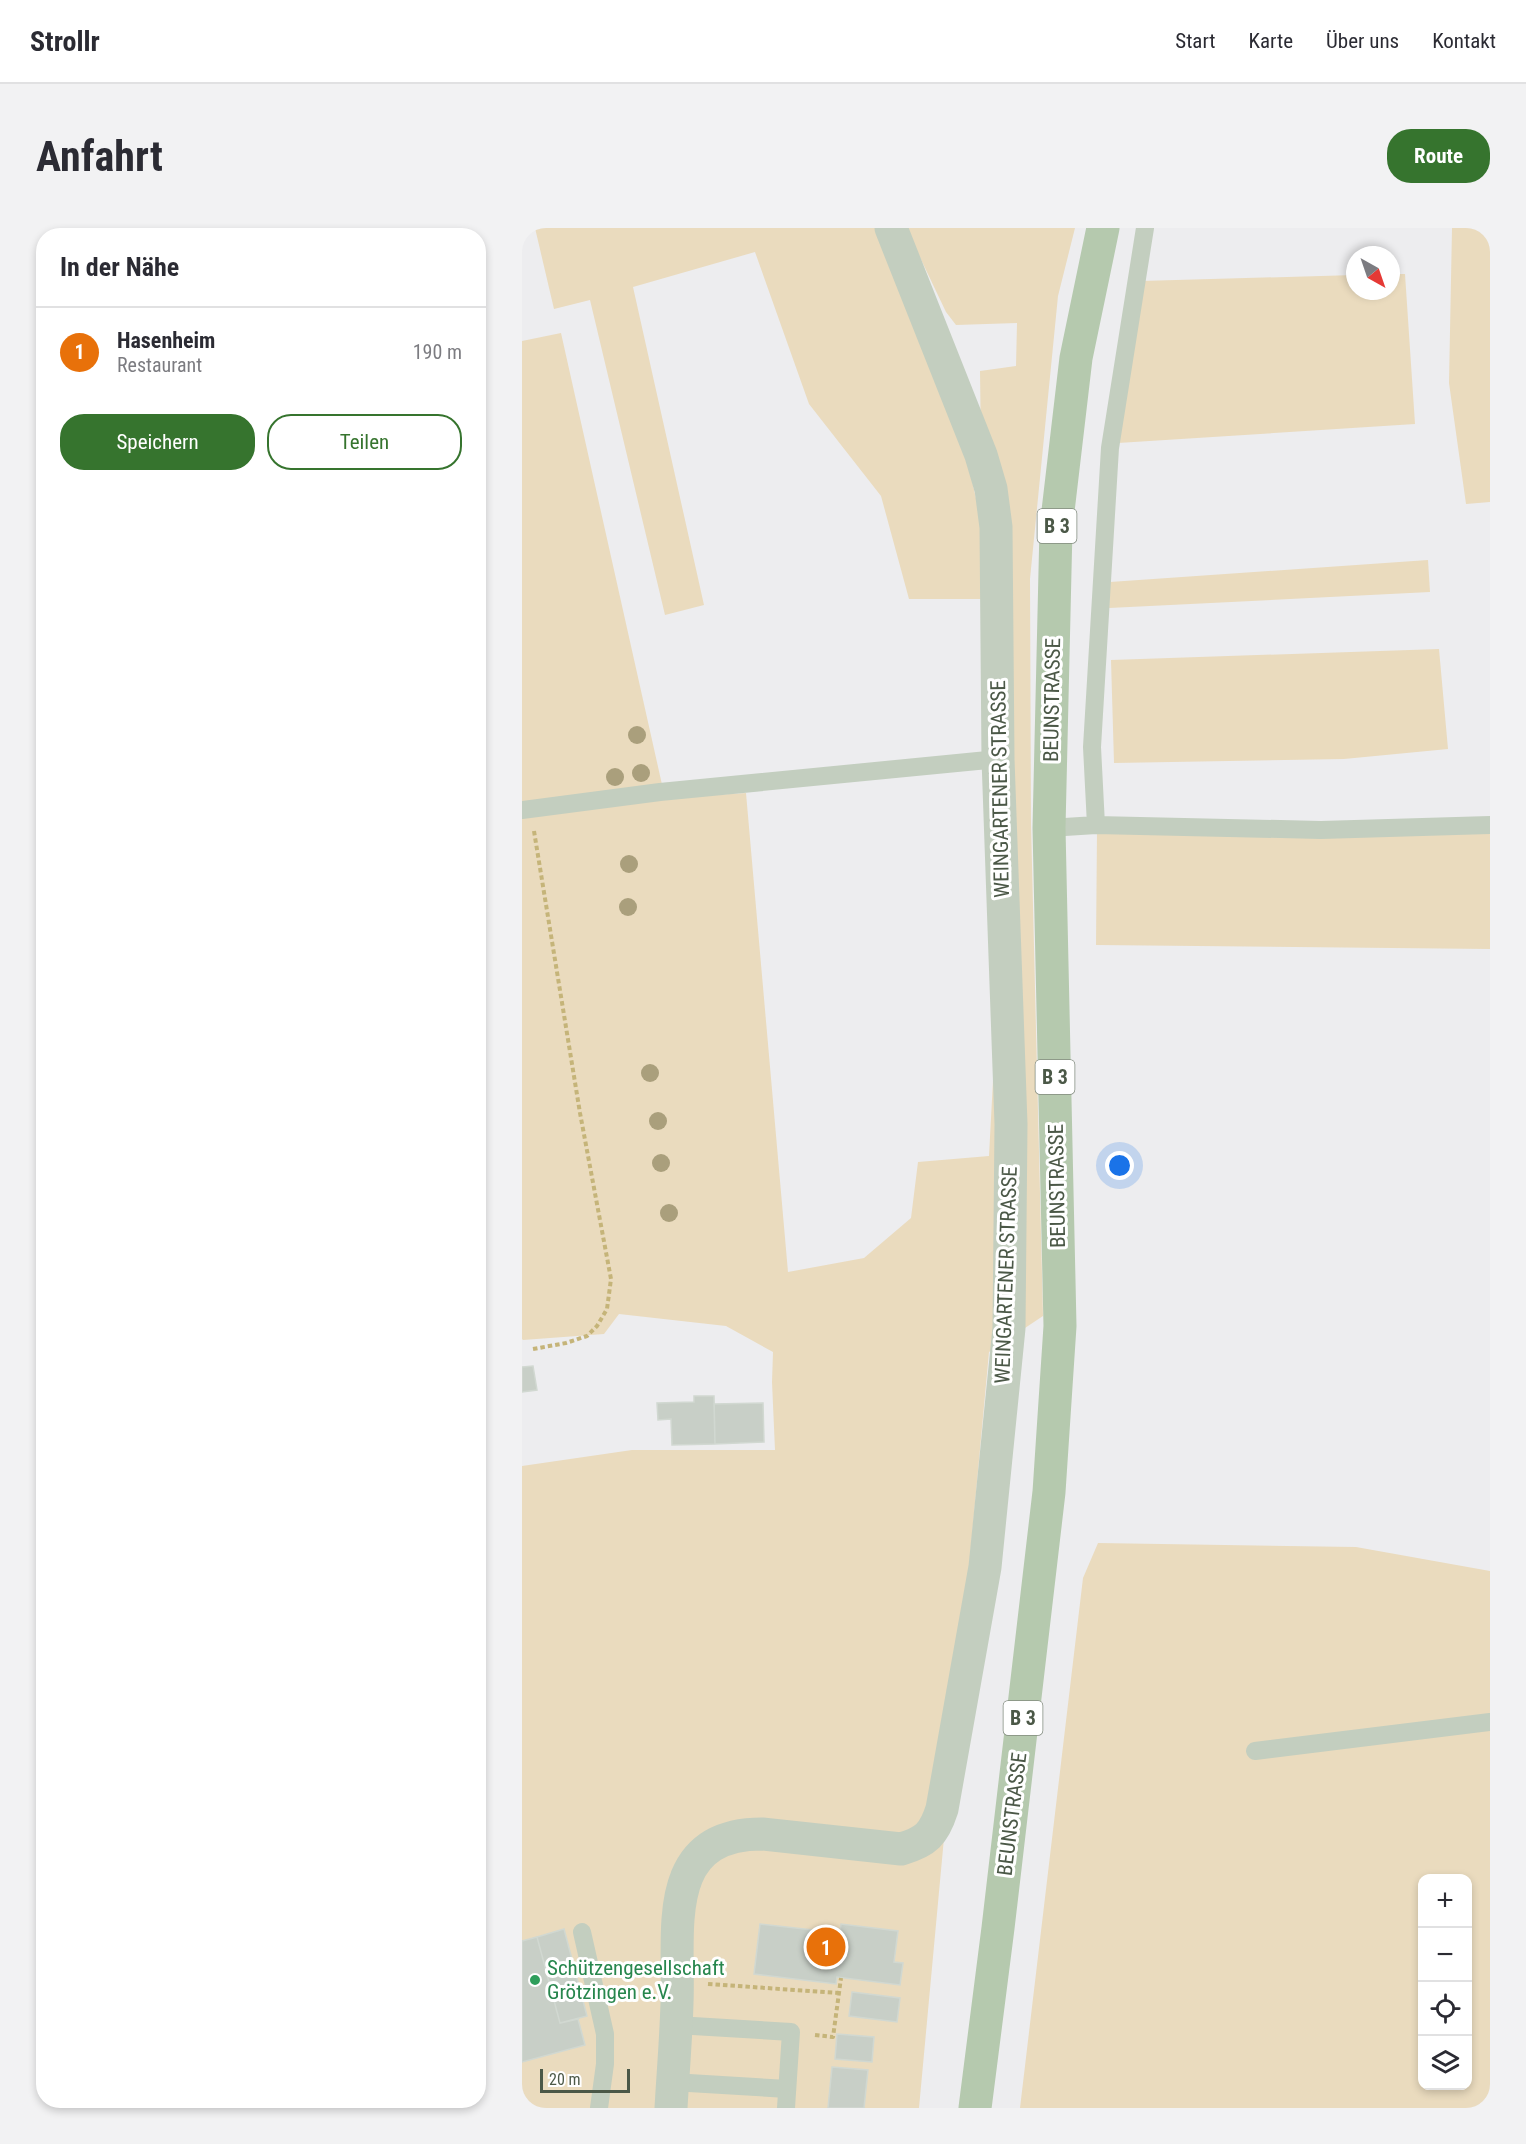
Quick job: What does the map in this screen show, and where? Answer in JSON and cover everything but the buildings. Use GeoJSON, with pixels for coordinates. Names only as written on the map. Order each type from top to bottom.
{"type":"FeatureCollection","features":[{"type":"Feature","properties":{"kind":"main road","name":"BEUNSTRASSE"},"geometry":{"type":"LineString","coordinates":[[975,2108],[1049,1492],[1060,1326],[1049,828],[1056,528],[1076,358],[1103,228]]}},
{"type":"Feature","properties":{"kind":"street","name":"WEINGARTENER STRASSE"},"geometry":{"type":"LineString","coordinates":[[671,2095],[676,2025],[679,1902],[683,1882],[694,1863],[708,1849],[725,1839],[742,1834],[762,1834],[901,1849],[917,1845],[928,1837],[937,1825],[942,1809],[985,1566],[1009,1328],[1011,1124],[998,759],[996,527],[991,489],[981,455],[891,228]]}},
{"type":"Feature","properties":{"kind":"lane"},"geometry":{"type":"LineString","coordinates":[[1096,825],[1092,747],[1110,448],[1145,228]]}},
{"type":"Feature","properties":{"kind":"lane"},"geometry":{"type":"LineString","coordinates":[[526,810],[660,792],[998,759]]}},
{"type":"Feature","properties":{"kind":"lane"},"geometry":{"type":"LineString","coordinates":[[1049,828],[1096,825],[1321,830],[1490,825]]}},
{"type":"Feature","properties":{"kind":"lane"},"geometry":{"type":"LineString","coordinates":[[1255,1751],[1490,1722]]}},
{"type":"Feature","properties":{"kind":"lane"},"geometry":{"type":"LineString","coordinates":[[582,1932],[605,2034],[605,2064],[599,2108]]}},
{"type":"Feature","properties":{"kind":"lane"},"geometry":{"type":"LineString","coordinates":[[676,2025],[790,2032],[786,2108]]}},
{"type":"Feature","properties":{"kind":"lane"},"geometry":{"type":"LineString","coordinates":[[671,2095],[787,2089]]}},
{"type":"Feature","properties":{"kind":"path"},"geometry":{"type":"LineString","coordinates":[[526,810],[610,1279],[607,1310],[597,1326],[587,1336],[566,1343],[533,1349]]}},
{"type":"Feature","properties":{"kind":"path"},"geometry":{"type":"LineString","coordinates":[[834,2028],[842,1978]]}},
{"type":"Feature","properties":{"kind":"path"},"geometry":{"type":"LineString","coordinates":[[677,1982],[839,1993]]}},
{"type":"Feature","properties":{"kind":"shaded area"},"geometry":{"type":"Polygon","coordinates":[[[535,228],[875,228],[966,454],[982,525],[980,371],[1016,366],[1017,323],[956,325],[946,312],[906,228],[1075,228],[1058,296],[1030,579],[1031,824],[1043,1316],[989,1352],[919,2108],[522,2108],[522,1466],[632,1450],[775,1450],[773,1352],[726,1326],[619,1314],[604,1334],[522,1339],[522,341],[561,333],[665,798],[746,793],[788,1272],[864,1258],[911,1218],[918,1162],[989,1156],[1009,779],[988,599],[909,599],[881,496],[809,404],[755,252],[633,287],[704,605],[665,615],[590,300],[554,309],[535,228]]]}},
{"type":"Feature","properties":{"kind":"shaded area"},"geometry":{"type":"Polygon","coordinates":[[[1452,228],[1490,228],[1490,502],[1466,504],[1449,383],[1452,228]]]}},
{"type":"Feature","properties":{"kind":"shaded area"},"geometry":{"type":"Polygon","coordinates":[[[1400,274],[1405,274],[1415,424],[1118,443],[1141,281],[1346,275],[1346,300],[1400,300],[1400,274]]]}},
{"type":"Feature","properties":{"kind":"shaded area"},"geometry":{"type":"Polygon","coordinates":[[[1428,560],[1430,592],[1109,608],[1110,582],[1428,560]]]}},
{"type":"Feature","properties":{"kind":"shaded area"},"geometry":{"type":"Polygon","coordinates":[[[1439,649],[1448,749],[1344,759],[1114,763],[1111,660],[1439,649]]]}},
{"type":"Feature","properties":{"kind":"shaded area"},"geometry":{"type":"Polygon","coordinates":[[[1097,831],[1490,833],[1490,949],[1096,945],[1097,831]]]}},
{"type":"Feature","properties":{"kind":"shaded area"},"geometry":{"type":"Polygon","coordinates":[[[1098,1543],[1356,1547],[1490,1571],[1490,2108],[1020,2108],[1083,1578],[1098,1543]]]}},
{"type":"Feature","properties":{"kind":"place","name":"Hasenheim"},"geometry":{"type":"Point","coordinates":[826,1947]}},
{"type":"Feature","properties":{"kind":"place","name":"Schützengesellschaft Grötzingen e.V."},"geometry":{"type":"Point","coordinates":[535,1980]}}]}
